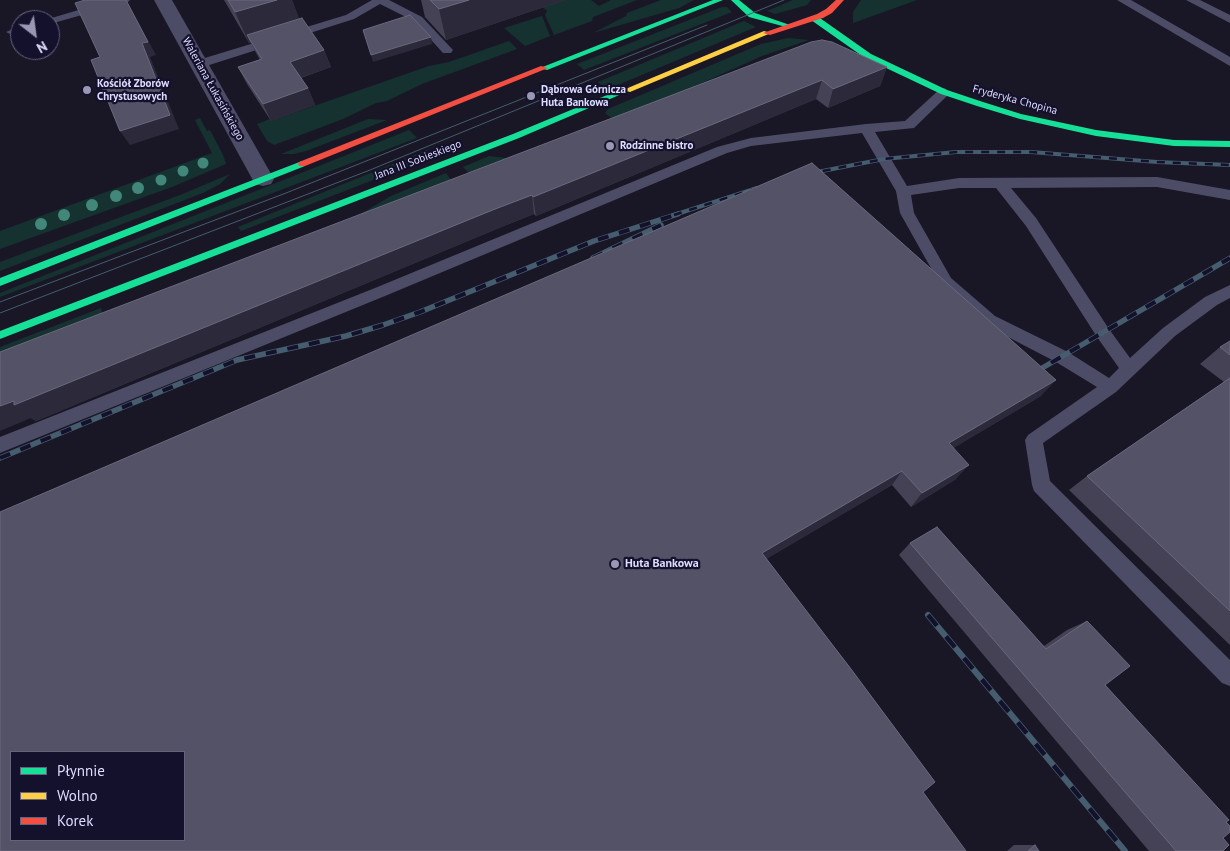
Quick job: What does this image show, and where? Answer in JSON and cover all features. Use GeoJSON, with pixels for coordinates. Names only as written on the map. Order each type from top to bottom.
{"type":"FeatureCollection","features":[{"type":"Feature","properties":{"kind":"main road"},"geometry":{"type":"LineString","coordinates":[[0,282],[719,0]]}},
{"type":"Feature","properties":{"kind":"main road"},"geometry":{"type":"LineString","coordinates":[[735,0],[752,15],[786,25]]}},
{"type":"Feature","properties":{"kind":"main road","name":"Jana III Sobieskiego"},"geometry":{"type":"LineString","coordinates":[[0,335],[516,136],[786,25],[825,14],[835,2]]}},
{"type":"Feature","properties":{"kind":"main road","name":"Fryderyka Chopina"},"geometry":{"type":"LineString","coordinates":[[814,18],[863,54],[944,92],[1020,116],[1096,133],[1174,143],[1230,144]]}},
{"type":"Feature","properties":{"kind":"street","name":"Waleriana Łukasińskiego"},"geometry":{"type":"LineString","coordinates":[[163,0],[263,179]]}},
{"type":"Feature","properties":{"kind":"lane"},"geometry":{"type":"LineString","coordinates":[[60,18],[124,0]]}},
{"type":"Feature","properties":{"kind":"lane"},"geometry":{"type":"LineString","coordinates":[[199,64],[350,17],[380,0],[418,19],[448,50]]}},
{"type":"Feature","properties":{"kind":"lane"},"geometry":{"type":"LineString","coordinates":[[1123,0],[1230,62]]}},
{"type":"Feature","properties":{"kind":"lane"},"geometry":{"type":"LineString","coordinates":[[1192,0],[1230,20]]}},
{"type":"Feature","properties":{"kind":"lane"},"geometry":{"type":"LineString","coordinates":[[0,445],[380,292],[722,150],[760,141],[866,128],[909,125],[944,92]]}},
{"type":"Feature","properties":{"kind":"lane"},"geometry":{"type":"LineString","coordinates":[[866,128],[903,192],[907,213],[946,282],[989,320],[1018,336],[1062,356],[1110,387]]}},
{"type":"Feature","properties":{"kind":"lane"},"geometry":{"type":"LineString","coordinates":[[903,192],[959,183],[1157,182],[1230,195]]}},
{"type":"Feature","properties":{"kind":"lane"},"geometry":{"type":"LineString","coordinates":[[1000,183],[1030,222],[1103,333],[1130,370]]}},
{"type":"Feature","properties":{"kind":"lane"},"geometry":{"type":"LineString","coordinates":[[1230,291],[1211,301],[1169,332],[1110,387],[1034,440],[1041,485],[1230,675]]}},
{"type":"Feature","properties":{"kind":"green space"},"geometry":{"type":"Polygon","coordinates":[[[536,0],[591,0],[599,6],[611,0],[637,0],[593,17],[592,21],[554,35],[545,15],[547,11],[536,0]]]}},
{"type":"Feature","properties":{"kind":"green space"},"geometry":{"type":"Polygon","coordinates":[[[661,0],[694,0],[679,8],[593,33],[626,16],[627,13],[661,0]]]}},
{"type":"Feature","properties":{"kind":"green space"},"geometry":{"type":"Polygon","coordinates":[[[793,0],[811,0],[807,5],[775,14],[767,11],[793,0]]]}},
{"type":"Feature","properties":{"kind":"green space"},"geometry":{"type":"Polygon","coordinates":[[[861,0],[917,0],[853,23],[853,12],[861,0]]]}},
{"type":"Feature","properties":{"kind":"green space"},"geometry":{"type":"Polygon","coordinates":[[[722,7],[727,7],[732,12],[584,70],[577,64],[722,7]]]}},
{"type":"Feature","properties":{"kind":"green space"},"geometry":{"type":"Polygon","coordinates":[[[542,16],[550,36],[525,46],[504,28],[542,16]]]}},
{"type":"Feature","properties":{"kind":"green space"},"geometry":{"type":"Polygon","coordinates":[[[744,21],[756,27],[606,90],[598,82],[744,21]]]}},
{"type":"Feature","properties":{"kind":"green space"},"geometry":{"type":"Polygon","coordinates":[[[788,38],[809,40],[762,56],[622,119],[610,117],[605,113],[608,109],[761,44],[788,38]]]}},
{"type":"Feature","properties":{"kind":"green space"},"geometry":{"type":"Polygon","coordinates":[[[509,41],[517,49],[422,84],[387,101],[376,103],[343,119],[274,145],[267,141],[257,124],[270,119],[271,121],[429,66],[449,62],[509,41]]]}},
{"type":"Feature","properties":{"kind":"green space"},"geometry":{"type":"Polygon","coordinates":[[[200,118],[207,131],[210,130],[226,164],[172,187],[0,249],[0,231],[212,153],[195,120],[200,118]]]}},
{"type":"Feature","properties":{"kind":"green space"},"geometry":{"type":"Polygon","coordinates":[[[368,119],[387,120],[306,151],[294,154],[281,154],[368,119]]]}},
{"type":"Feature","properties":{"kind":"green space"},"geometry":{"type":"Polygon","coordinates":[[[409,130],[417,138],[0,297],[0,293],[409,130]]]}},
{"type":"Feature","properties":{"kind":"green space"},"geometry":{"type":"Polygon","coordinates":[[[427,150],[433,157],[241,231],[238,227],[427,150]]]}},
{"type":"Feature","properties":{"kind":"green space"},"geometry":{"type":"Polygon","coordinates":[[[489,156],[523,160],[469,173],[463,167],[489,156]]]}},
{"type":"Feature","properties":{"kind":"green space"},"geometry":{"type":"Polygon","coordinates":[[[446,173],[451,180],[357,216],[391,196],[446,173]]]}},
{"type":"Feature","properties":{"kind":"green space"},"geometry":{"type":"Polygon","coordinates":[[[230,174],[220,184],[203,193],[0,271],[0,262],[180,195],[230,174]]]}},
{"type":"Feature","properties":{"kind":"green space"},"geometry":{"type":"Polygon","coordinates":[[[101,308],[103,316],[0,356],[0,347],[101,308]]]}},
{"type":"Feature","properties":{"kind":"building"},"geometry":{"type":"Polygon","coordinates":[[[85,0],[126,0],[148,42],[142,43],[170,115],[120,131],[91,60],[100,57],[75,3],[85,0]]]}},
{"type":"Feature","properties":{"kind":"building"},"geometry":{"type":"Polygon","coordinates":[[[228,0],[277,0],[235,12],[228,0]]]}},
{"type":"Feature","properties":{"kind":"building"},"geometry":{"type":"Polygon","coordinates":[[[430,0],[469,0],[439,9],[430,0]]]}},
{"type":"Feature","properties":{"kind":"building"},"geometry":{"type":"Polygon","coordinates":[[[410,15],[431,37],[371,55],[363,30],[410,15]]]}},
{"type":"Feature","properties":{"kind":"building"},"geometry":{"type":"Polygon","coordinates":[[[302,18],[324,50],[290,62],[308,88],[263,104],[238,67],[262,59],[247,35],[302,18]]]}},
{"type":"Feature","properties":{"kind":"building"},"geometry":{"type":"Polygon","coordinates":[[[822,40],[832,42],[887,67],[833,89],[822,80],[533,197],[532,195],[495,209],[14,405],[14,401],[0,406],[0,352],[811,42],[822,40]]]}},
{"type":"Feature","properties":{"kind":"building"},"geometry":{"type":"Polygon","coordinates":[[[812,163],[1056,380],[949,443],[969,465],[922,493],[902,471],[762,553],[935,782],[923,792],[966,851],[0,851],[0,512],[812,163]]]}},
{"type":"Feature","properties":{"kind":"building"},"geometry":{"type":"Polygon","coordinates":[[[1230,341],[1230,355],[1220,347],[1230,341]]]}},
{"type":"Feature","properties":{"kind":"building"},"geometry":{"type":"Polygon","coordinates":[[[1230,378],[1230,611],[1087,476],[1230,378]]]}},
{"type":"Feature","properties":{"kind":"building"},"geometry":{"type":"Polygon","coordinates":[[[937,527],[1046,649],[1087,621],[1130,666],[1105,685],[1229,820],[1226,822],[1230,826],[1230,832],[1223,838],[1229,845],[1223,851],[1176,851],[910,543],[937,527]]]}},
{"type":"Feature","properties":{"kind":"building"},"geometry":{"type":"Polygon","coordinates":[[[1035,845],[1039,851],[1028,851],[1035,845]]]}},
{"type":"Feature","properties":{"kind":"tram line"},"geometry":{"type":"LineString","coordinates":[[0,313],[370,170],[784,0]]}},
{"type":"Feature","properties":{"kind":"tram line"},"geometry":{"type":"LineString","coordinates":[[0,302],[286,193],[707,25]]}},
{"type":"Feature","properties":{"kind":"railway"},"geometry":{"type":"LineString","coordinates":[[807,174],[884,159],[956,152],[1031,152],[1157,162],[1230,165]]}},
{"type":"Feature","properties":{"kind":"railway"},"geometry":{"type":"LineString","coordinates":[[674,215],[757,188]]}},
{"type":"Feature","properties":{"kind":"railway"},"geometry":{"type":"LineString","coordinates":[[0,458],[237,360],[346,336],[383,325],[420,312],[594,241],[678,214]]}},
{"type":"Feature","properties":{"kind":"railway"},"geometry":{"type":"LineString","coordinates":[[593,258],[661,225]]}},
{"type":"Feature","properties":{"kind":"railway"},"geometry":{"type":"LineString","coordinates":[[1032,374],[1230,258]]}},
{"type":"Feature","properties":{"kind":"railway"},"geometry":{"type":"LineString","coordinates":[[928,615],[1125,851]]}},
{"type":"Feature","properties":{"kind":"traffic: fast"},"geometry":{"type":"LineString","coordinates":[[544,68],[719,0]]}},
{"type":"Feature","properties":{"kind":"traffic: fast"},"geometry":{"type":"LineString","coordinates":[[735,0],[752,15],[786,25]]}},
{"type":"Feature","properties":{"kind":"traffic: fast"},"geometry":{"type":"LineString","coordinates":[[814,18],[868,56],[944,92],[980,104],[1020,116],[1096,133],[1174,143],[1230,144]]}},
{"type":"Feature","properties":{"kind":"traffic: fast"},"geometry":{"type":"LineString","coordinates":[[0,335],[516,136],[627,90]]}},
{"type":"Feature","properties":{"kind":"traffic: fast"},"geometry":{"type":"LineString","coordinates":[[0,282],[302,164]]}},
{"type":"Feature","properties":{"kind":"traffic: slow"},"geometry":{"type":"LineString","coordinates":[[627,90],[767,33]]}},
{"type":"Feature","properties":{"kind":"traffic: jam"},"geometry":{"type":"LineString","coordinates":[[767,33],[820,16],[829,11],[840,0]]}},
{"type":"Feature","properties":{"kind":"traffic: jam"},"geometry":{"type":"LineString","coordinates":[[302,164],[544,68]]}},
{"type":"Feature","properties":{"kind":"place","name":"Kościół Zborów Chrystusowych"},"geometry":{"type":"Point","coordinates":[87,90]}},
{"type":"Feature","properties":{"kind":"place","name":"Dąbrowa Górnicza Huta Bankowa"},"geometry":{"type":"Point","coordinates":[531,96]}},
{"type":"Feature","properties":{"kind":"place","name":"Rodzinne bistro"},"geometry":{"type":"Point","coordinates":[610,146]}},
{"type":"Feature","properties":{"kind":"place","name":"Huta Bankowa"},"geometry":{"type":"Point","coordinates":[615,564]}}]}
